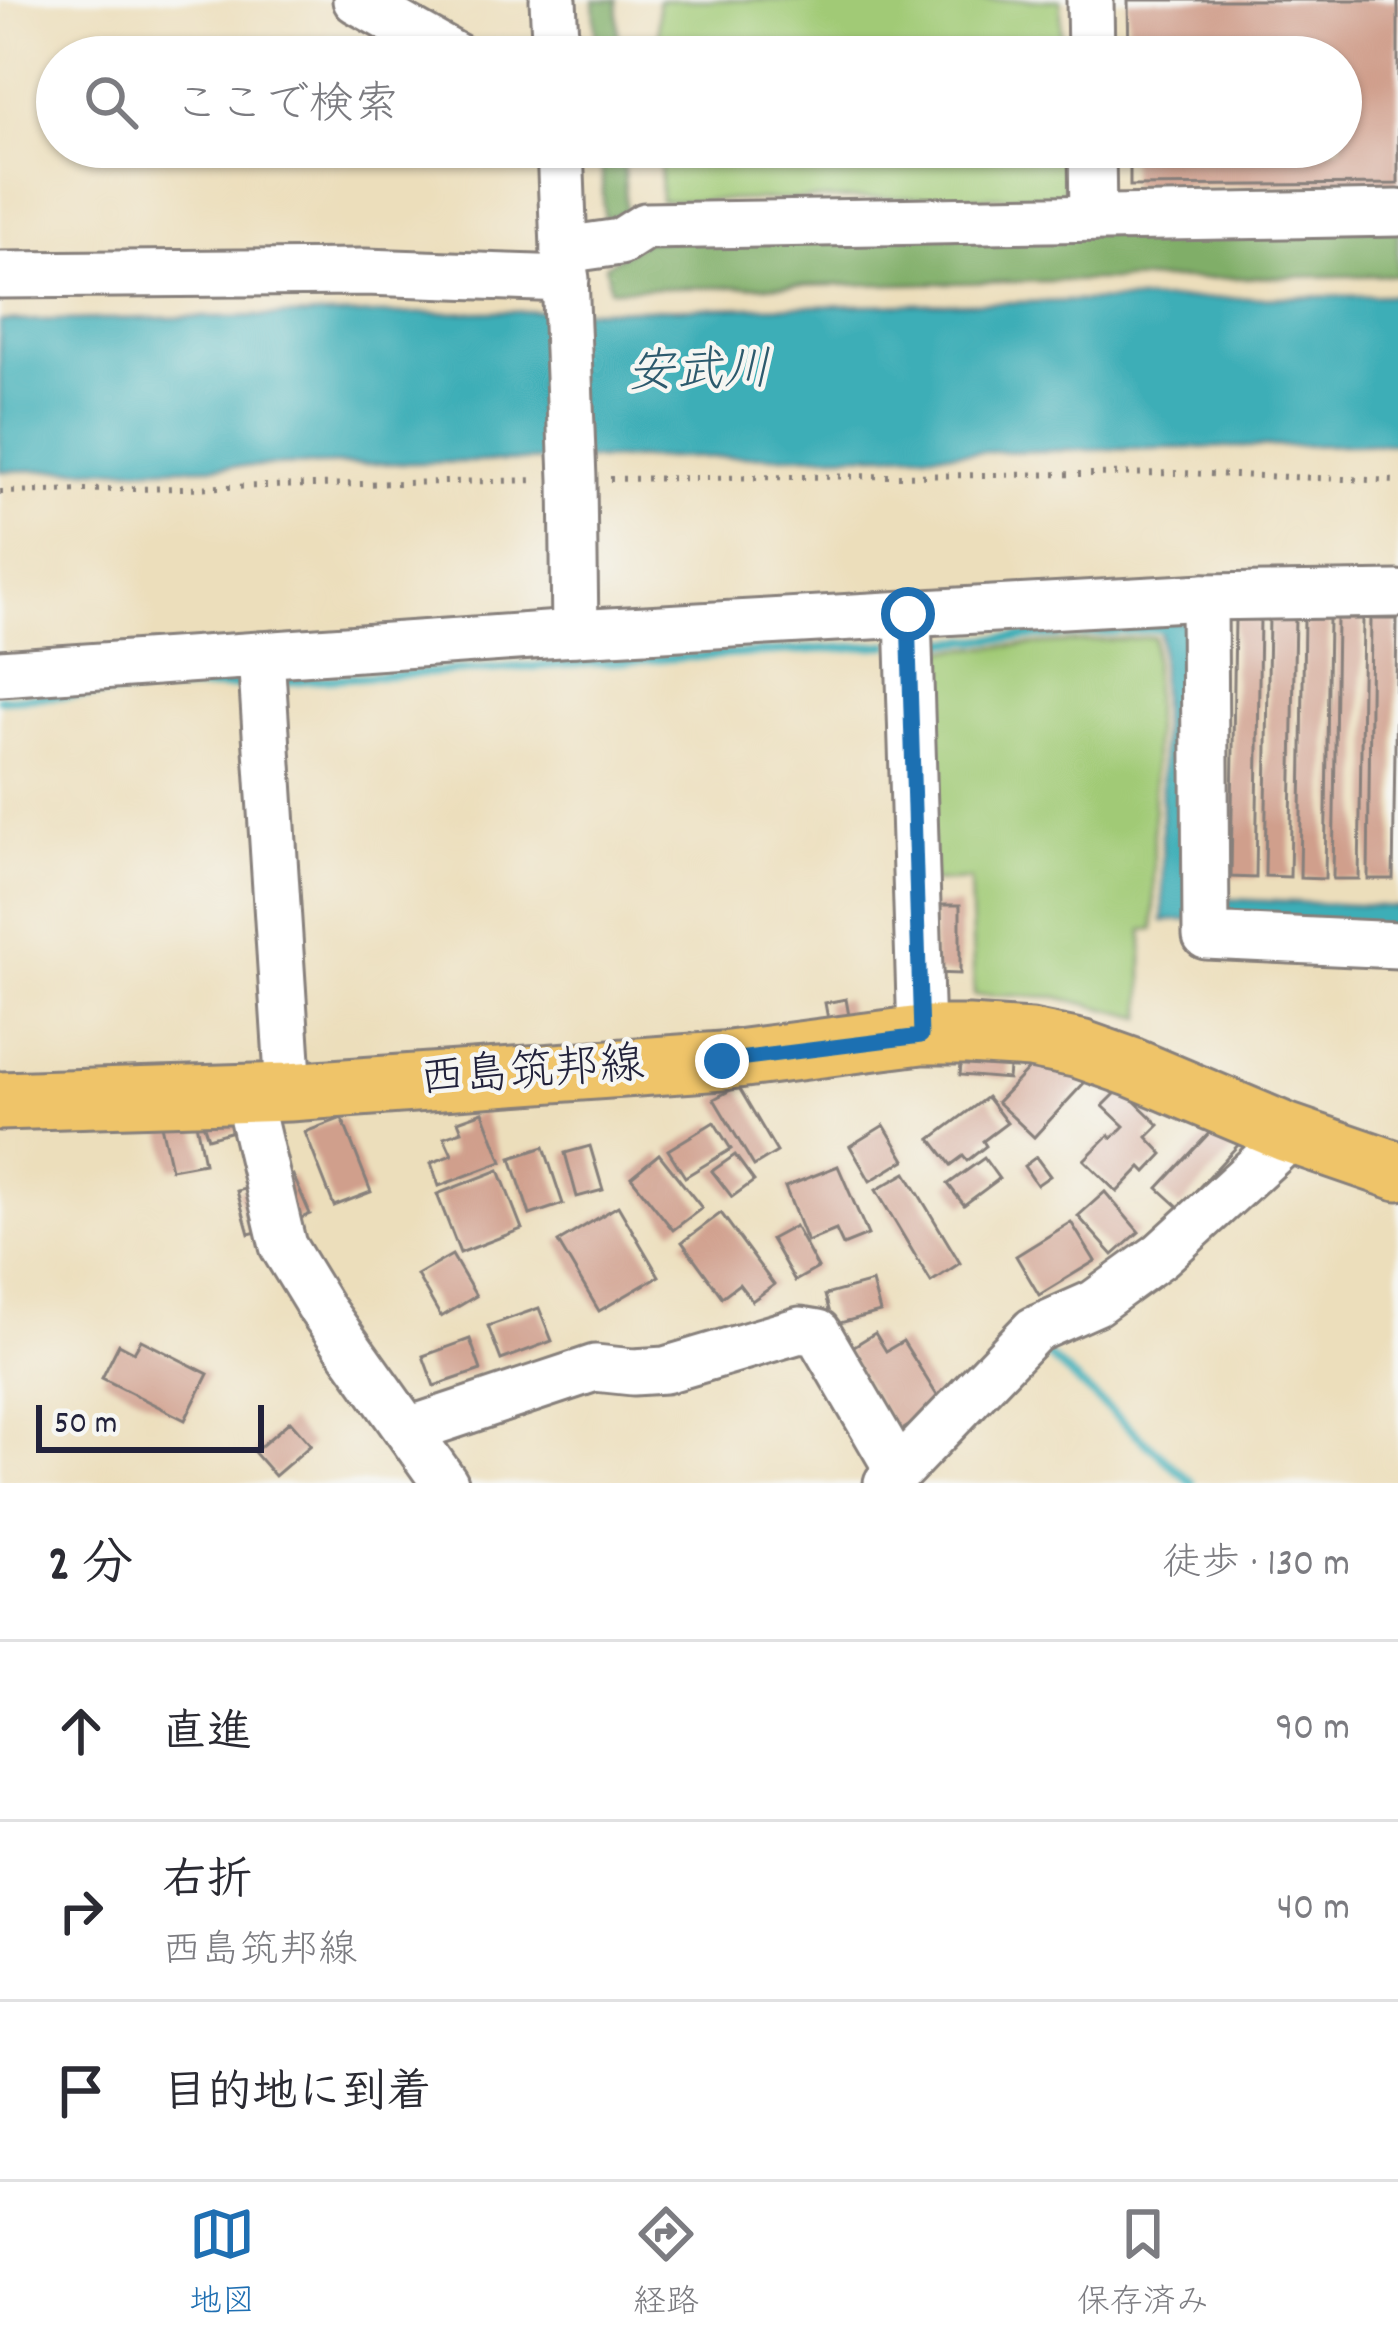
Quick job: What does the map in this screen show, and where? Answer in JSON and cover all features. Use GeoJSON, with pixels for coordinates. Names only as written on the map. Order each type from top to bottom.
{"type":"FeatureCollection","features":[{"type":"Feature","properties":{"kind":"main road","name":"西島筑邦線"},"geometry":{"type":"LineString","coordinates":[[0,1101],[268,1093],[722,1061],[921,1036],[1031,1039],[1131,1067],[1286,1132],[1398,1171]]}},
{"type":"Feature","properties":{"kind":"street"},"geometry":{"type":"LineString","coordinates":[[356,0],[420,36]]}},
{"type":"Feature","properties":{"kind":"street"},"geometry":{"type":"LineString","coordinates":[[553,0],[555,36]]}},
{"type":"Feature","properties":{"kind":"street"},"geometry":{"type":"LineString","coordinates":[[1090,0],[1091,36]]}},
{"type":"Feature","properties":{"kind":"street"},"geometry":{"type":"LineString","coordinates":[[561,168],[575,632]]}},
{"type":"Feature","properties":{"kind":"street"},"geometry":{"type":"LineString","coordinates":[[1092,168],[1093,218]]}},
{"type":"Feature","properties":{"kind":"street"},"geometry":{"type":"LineString","coordinates":[[0,275],[566,275],[645,226],[1398,213]]}},
{"type":"Feature","properties":{"kind":"street"},"geometry":{"type":"LineString","coordinates":[[0,673],[575,632],[1204,597],[1398,594]]}},
{"type":"Feature","properties":{"kind":"street"},"geometry":{"type":"LineString","coordinates":[[1204,597],[1206,936],[1398,945]]}},
{"type":"Feature","properties":{"kind":"street"},"geometry":{"type":"LineString","coordinates":[[908,614],[921,1036]]}},
{"type":"Feature","properties":{"kind":"street"},"geometry":{"type":"LineString","coordinates":[[261,655],[268,1093],[284,1246],[322,1310],[445,1483]]}},
{"type":"Feature","properties":{"kind":"street"},"geometry":{"type":"LineString","coordinates":[[409,1430],[595,1368],[665,1370],[800,1330],[818,1333],[892,1476],[1034,1330],[1095,1303],[1161,1255],[1276,1150],[1286,1132]]}},
{"type":"Feature","properties":{"kind":"path"},"geometry":{"type":"LineString","coordinates":[[0,493],[573,479],[1181,473],[1398,481]]}},
{"type":"Feature","properties":{"kind":"green space"},"geometry":{"type":"Polygon","coordinates":[[[594,0],[617,0],[618,36],[596,36],[594,0]]]}},
{"type":"Feature","properties":{"kind":"green space"},"geometry":{"type":"Polygon","coordinates":[[[658,0],[1061,0],[1061,36],[659,36],[658,0]]]}},
{"type":"Feature","properties":{"kind":"green space"},"geometry":{"type":"Polygon","coordinates":[[[602,168],[624,168],[626,211],[604,219],[602,168]]]}},
{"type":"Feature","properties":{"kind":"green space"},"geometry":{"type":"Polygon","coordinates":[[[660,168],[1063,168],[1064,196],[661,201],[660,168]]]}},
{"type":"Feature","properties":{"kind":"green space"},"geometry":{"type":"Polygon","coordinates":[[[1398,227],[1398,275],[610,289],[606,265],[647,240],[1398,227]]]}},
{"type":"Feature","properties":{"kind":"green space"},"geometry":{"type":"Polygon","coordinates":[[[1154,637],[1154,929],[1143,930],[1143,1018],[1057,997],[974,995],[970,880],[932,882],[926,651],[1154,637]]]}},
{"type":"Feature","properties":{"kind":"water","name":"安武川"},"geometry":{"type":"Polygon","coordinates":[[[1398,295],[1398,444],[0,471],[0,321],[1398,295]]]}},
{"type":"Feature","properties":{"kind":"water"},"geometry":{"type":"Polygon","coordinates":[[[1160,622],[1187,622],[1190,920],[1163,921],[1160,622]]]}},
{"type":"Feature","properties":{"kind":"water"},"geometry":{"type":"Polygon","coordinates":[[[1226,899],[1398,907],[1398,929],[1225,922],[1226,899]]]}},
{"type":"Feature","properties":{"kind":"building"},"geometry":{"type":"Polygon","coordinates":[[[1128,0],[1398,0],[1398,184],[1130,186],[1130,168],[1362,168],[1362,36],[1129,36],[1128,0]]]}},
{"type":"Feature","properties":{"kind":"building"},"geometry":{"type":"Polygon","coordinates":[[[1269,616],[1295,617],[1290,877],[1265,876],[1269,616]]]}},
{"type":"Feature","properties":{"kind":"building"},"geometry":{"type":"Polygon","coordinates":[[[1235,618],[1260,618],[1256,878],[1231,877],[1235,618]]]}},
{"type":"Feature","properties":{"kind":"building"},"geometry":{"type":"Polygon","coordinates":[[[1304,619],[1329,619],[1325,879],[1300,878],[1304,619]]]}},
{"type":"Feature","properties":{"kind":"building"},"geometry":{"type":"Polygon","coordinates":[[[1337,619],[1363,619],[1359,879],[1333,879],[1337,619]]]}},
{"type":"Feature","properties":{"kind":"building"},"geometry":{"type":"Polygon","coordinates":[[[1371,619],[1397,619],[1393,879],[1368,879],[1371,619]]]}},
{"type":"Feature","properties":{"kind":"building"},"geometry":{"type":"Polygon","coordinates":[[[934,905],[960,905],[960,974],[933,973],[934,905]]]}},
{"type":"Feature","properties":{"kind":"building"},"geometry":{"type":"Polygon","coordinates":[[[846,999],[849,1016],[828,1019],[825,1003],[846,999]]]}},
{"type":"Feature","properties":{"kind":"building"},"geometry":{"type":"Polygon","coordinates":[[[962,1053],[1010,1057],[1008,1079],[960,1075],[962,1053]]]}},
{"type":"Feature","properties":{"kind":"building"},"geometry":{"type":"Polygon","coordinates":[[[1056,1057],[1084,1083],[1034,1137],[997,1102],[1036,1061],[1056,1057]]]}},
{"type":"Feature","properties":{"kind":"building"},"geometry":{"type":"Polygon","coordinates":[[[738,1086],[777,1152],[754,1166],[714,1099],[738,1086]]]}},
{"type":"Feature","properties":{"kind":"building"},"geometry":{"type":"Polygon","coordinates":[[[1121,1088],[1159,1125],[1147,1137],[1163,1154],[1146,1172],[1141,1167],[1117,1192],[1084,1160],[1124,1126],[1103,1106],[1121,1088]]]}},
{"type":"Feature","properties":{"kind":"building"},"geometry":{"type":"Polygon","coordinates":[[[987,1097],[1007,1123],[967,1161],[963,1156],[951,1165],[931,1139],[987,1097]]]}},
{"type":"Feature","properties":{"kind":"building"},"geometry":{"type":"Polygon","coordinates":[[[238,1106],[244,1128],[208,1138],[201,1117],[238,1106]]]}},
{"type":"Feature","properties":{"kind":"building"},"geometry":{"type":"Polygon","coordinates":[[[483,1112],[502,1162],[439,1186],[431,1163],[452,1155],[444,1137],[462,1131],[458,1121],[483,1112]]]}},
{"type":"Feature","properties":{"kind":"building"},"geometry":{"type":"Polygon","coordinates":[[[1224,1117],[1251,1131],[1180,1208],[1158,1188],[1224,1117]]]}},
{"type":"Feature","properties":{"kind":"building"},"geometry":{"type":"Polygon","coordinates":[[[195,1118],[204,1163],[171,1169],[161,1125],[195,1118]]]}},
{"type":"Feature","properties":{"kind":"building"},"geometry":{"type":"Polygon","coordinates":[[[342,1118],[371,1192],[334,1206],[305,1132],[342,1118]]]}},
{"type":"Feature","properties":{"kind":"building"},"geometry":{"type":"Polygon","coordinates":[[[714,1122],[731,1149],[685,1177],[668,1150],[714,1122]]]}},
{"type":"Feature","properties":{"kind":"building"},"geometry":{"type":"Polygon","coordinates":[[[884,1125],[905,1160],[870,1181],[850,1146],[884,1125]]]}},
{"type":"Feature","properties":{"kind":"building"},"geometry":{"type":"Polygon","coordinates":[[[590,1146],[603,1190],[577,1197],[565,1153],[590,1146]]]}},
{"type":"Feature","properties":{"kind":"building"},"geometry":{"type":"Polygon","coordinates":[[[544,1147],[563,1204],[530,1215],[511,1158],[544,1147]]]}},
{"type":"Feature","properties":{"kind":"building"},"geometry":{"type":"Polygon","coordinates":[[[659,1154],[702,1208],[673,1230],[631,1177],[659,1154]]]}},
{"type":"Feature","properties":{"kind":"building"},"geometry":{"type":"Polygon","coordinates":[[[735,1155],[754,1181],[732,1197],[712,1171],[735,1155]]]}},
{"type":"Feature","properties":{"kind":"building"},"geometry":{"type":"Polygon","coordinates":[[[1036,1157],[1050,1176],[1037,1185],[1024,1166],[1036,1157]]]}},
{"type":"Feature","properties":{"kind":"building"},"geometry":{"type":"Polygon","coordinates":[[[984,1158],[999,1179],[964,1205],[948,1184],[984,1158]]]}},
{"type":"Feature","properties":{"kind":"building"},"geometry":{"type":"Polygon","coordinates":[[[838,1166],[868,1235],[843,1245],[836,1230],[807,1242],[785,1187],[838,1166]]]}},
{"type":"Feature","properties":{"kind":"building"},"geometry":{"type":"Polygon","coordinates":[[[499,1170],[522,1229],[460,1253],[437,1194],[499,1170]]]}},
{"type":"Feature","properties":{"kind":"building"},"geometry":{"type":"Polygon","coordinates":[[[906,1173],[960,1263],[931,1282],[876,1190],[906,1173]]]}},
{"type":"Feature","properties":{"kind":"building"},"geometry":{"type":"Polygon","coordinates":[[[293,1175],[310,1214],[290,1223],[273,1183],[293,1175]]]}},
{"type":"Feature","properties":{"kind":"building"},"geometry":{"type":"Polygon","coordinates":[[[256,1186],[269,1229],[249,1234],[237,1191],[256,1186]]]}},
{"type":"Feature","properties":{"kind":"building"},"geometry":{"type":"Polygon","coordinates":[[[1105,1192],[1139,1232],[1113,1255],[1078,1216],[1105,1192]]]}},
{"type":"Feature","properties":{"kind":"building"},"geometry":{"type":"Polygon","coordinates":[[[618,1206],[659,1276],[599,1311],[558,1242],[618,1206]]]}},
{"type":"Feature","properties":{"kind":"building"},"geometry":{"type":"Polygon","coordinates":[[[721,1213],[774,1285],[752,1301],[739,1284],[722,1297],[682,1242],[721,1213]]]}},
{"type":"Feature","properties":{"kind":"building"},"geometry":{"type":"Polygon","coordinates":[[[1071,1222],[1095,1261],[1039,1295],[1016,1256],[1071,1222]]]}},
{"type":"Feature","properties":{"kind":"building"},"geometry":{"type":"Polygon","coordinates":[[[795,1226],[818,1268],[795,1281],[771,1239],[795,1226]]]}},
{"type":"Feature","properties":{"kind":"building"},"geometry":{"type":"Polygon","coordinates":[[[452,1255],[476,1296],[441,1317],[417,1275],[452,1255]]]}},
{"type":"Feature","properties":{"kind":"building"},"geometry":{"type":"Polygon","coordinates":[[[872,1282],[880,1312],[833,1325],[825,1295],[872,1282]]]}},
{"type":"Feature","properties":{"kind":"building"},"geometry":{"type":"Polygon","coordinates":[[[539,1308],[552,1341],[501,1360],[488,1326],[539,1308]]]}},
{"type":"Feature","properties":{"kind":"building"},"geometry":{"type":"Polygon","coordinates":[[[875,1333],[886,1351],[903,1341],[943,1405],[897,1433],[846,1351],[875,1333]]]}},
{"type":"Feature","properties":{"kind":"building"},"geometry":{"type":"Polygon","coordinates":[[[470,1339],[481,1370],[434,1386],[423,1356],[470,1339]]]}},
{"type":"Feature","properties":{"kind":"building"},"geometry":{"type":"Polygon","coordinates":[[[141,1340],[208,1374],[185,1420],[102,1378],[119,1344],[134,1352],[141,1340]]]}},
{"type":"Feature","properties":{"kind":"building"},"geometry":{"type":"Polygon","coordinates":[[[290,1421],[311,1445],[275,1476],[254,1452],[290,1421]]]}},
{"type":"Feature","properties":{"kind":"waterway"},"geometry":{"type":"LineString","coordinates":[[927,643],[1160,628]]}},
{"type":"Feature","properties":{"kind":"waterway"},"geometry":{"type":"LineString","coordinates":[[277,682],[888,645]]}},
{"type":"Feature","properties":{"kind":"waterway"},"geometry":{"type":"LineString","coordinates":[[0,699],[243,685]]}},
{"type":"Feature","properties":{"kind":"waterway"},"geometry":{"type":"LineString","coordinates":[[1044,1352],[1192,1483]]}},
{"type":"Feature","properties":{"kind":"route"},"geometry":{"type":"LineString","coordinates":[[722,1061],[921,1036],[908,614]]}}]}
